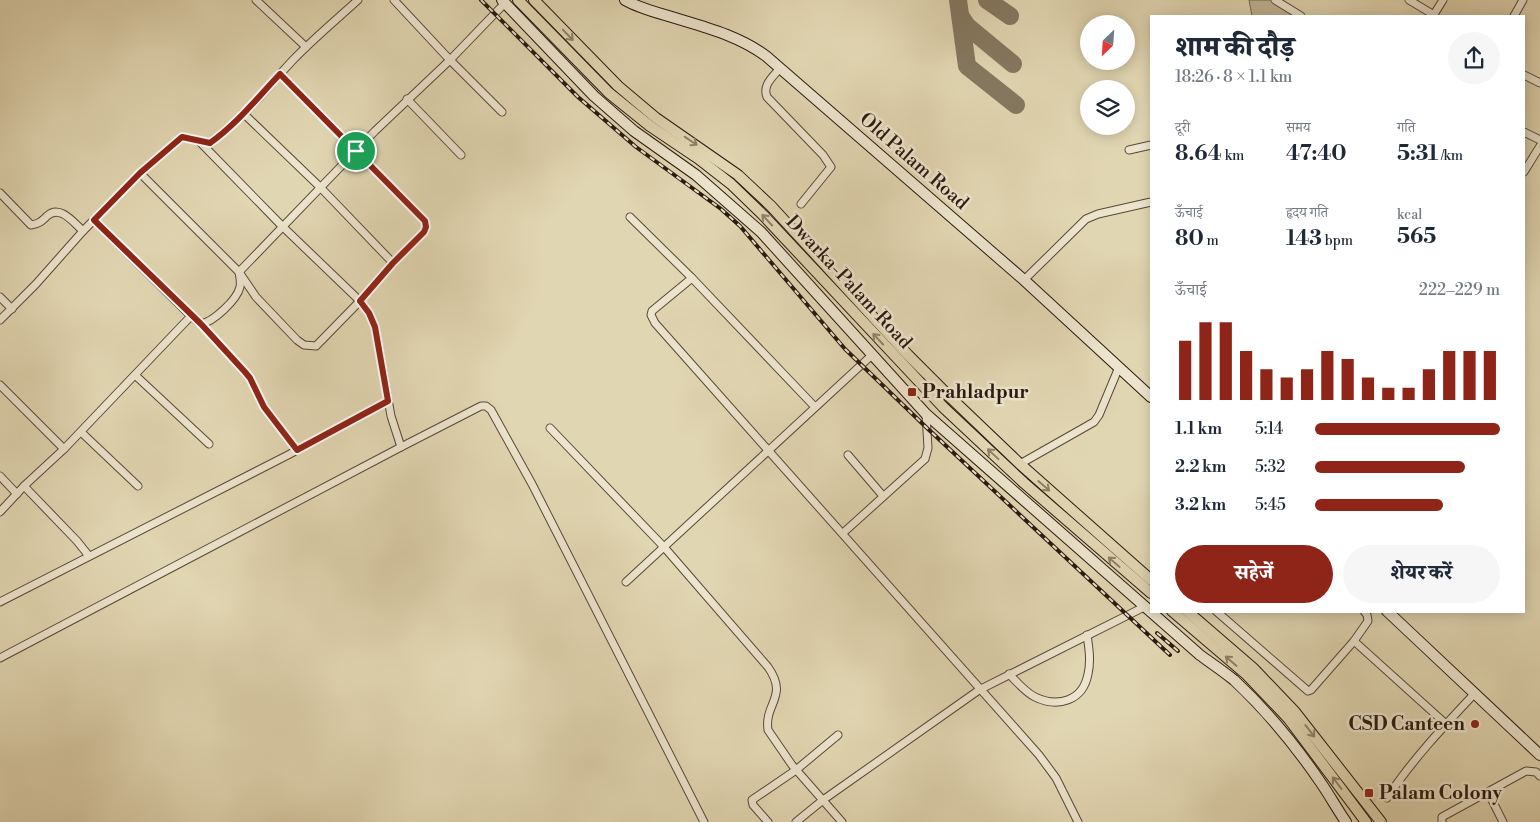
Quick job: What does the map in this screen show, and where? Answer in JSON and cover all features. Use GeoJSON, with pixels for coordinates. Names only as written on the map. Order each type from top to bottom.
{"type":"FeatureCollection","features":[{"type":"Feature","properties":{"kind":"main road","name":"Dwarka-Palam Road"},"geometry":{"type":"LineString","coordinates":[[518,0],[609,93],[650,126],[731,184],[763,215],[943,407],[1024,483],[1150,592]]}},
{"type":"Feature","properties":{"kind":"main road","name":"Dwarka-Palam Road"},"geometry":{"type":"LineString","coordinates":[[534,0],[618,86],[656,118],[738,175],[771,206],[908,355],[1020,464],[1150,579]]}},
{"type":"Feature","properties":{"kind":"main road"},"geometry":{"type":"LineString","coordinates":[[1174,613],[1247,675],[1288,718],[1366,822]]}},
{"type":"Feature","properties":{"kind":"main road"},"geometry":{"type":"LineString","coordinates":[[1190,613],[1253,668],[1295,712],[1381,822]]}},
{"type":"Feature","properties":{"kind":"street"},"geometry":{"type":"LineString","coordinates":[[256,0],[306,47]]}},
{"type":"Feature","properties":{"kind":"street"},"geometry":{"type":"LineString","coordinates":[[0,320],[140,173],[182,137],[210,143],[243,113],[306,47],[358,0]]}},
{"type":"Feature","properties":{"kind":"street"},"geometry":{"type":"LineString","coordinates":[[394,0],[502,112]]}},
{"type":"Feature","properties":{"kind":"street","name":"Old Palam Road"},"geometry":{"type":"LineString","coordinates":[[625,0],[642,8],[732,36],[751,45],[1024,280],[1150,395]]}},
{"type":"Feature","properties":{"kind":"street"},"geometry":{"type":"LineString","coordinates":[[1275,0],[1299,15]]}},
{"type":"Feature","properties":{"kind":"street"},"geometry":{"type":"LineString","coordinates":[[1409,0],[1432,15]]}},
{"type":"Feature","properties":{"kind":"street"},"geometry":{"type":"LineString","coordinates":[[1435,15],[1443,0]]}},
{"type":"Feature","properties":{"kind":"street"},"geometry":{"type":"LineString","coordinates":[[1515,15],[1524,0]]}},
{"type":"Feature","properties":{"kind":"street"},"geometry":{"type":"LineString","coordinates":[[201,324],[207,323],[238,294],[240,285],[239,272],[282,226],[407,99],[450,60],[503,2],[594,96],[634,131],[703,181],[761,232],[926,414],[1150,611]]}},
{"type":"Feature","properties":{"kind":"street"},"geometry":{"type":"LineString","coordinates":[[780,68],[767,84],[765,91],[767,97],[823,155],[832,167],[801,204]]}},
{"type":"Feature","properties":{"kind":"street"},"geometry":{"type":"LineString","coordinates":[[140,173],[239,272],[256,297],[297,340],[304,345],[316,346],[424,232],[426,227],[425,221],[280,74]]}},
{"type":"Feature","properties":{"kind":"street"},"geometry":{"type":"LineString","coordinates":[[1525,76],[1540,83]]}},
{"type":"Feature","properties":{"kind":"street"},"geometry":{"type":"LineString","coordinates":[[407,99],[461,155]]}},
{"type":"Feature","properties":{"kind":"street"},"geometry":{"type":"LineString","coordinates":[[243,113],[320,187],[393,263]]}},
{"type":"Feature","properties":{"kind":"street"},"geometry":{"type":"LineString","coordinates":[[1525,132],[1540,140]]}},
{"type":"Feature","properties":{"kind":"street"},"geometry":{"type":"LineString","coordinates":[[199,141],[282,226],[360,301],[369,313],[375,327],[391,416],[401,447]]}},
{"type":"Feature","properties":{"kind":"street"},"geometry":{"type":"LineString","coordinates":[[1129,150],[1150,145]]}},
{"type":"Feature","properties":{"kind":"street"},"geometry":{"type":"LineString","coordinates":[[1525,170],[1540,146]]}},
{"type":"Feature","properties":{"kind":"street"},"geometry":{"type":"LineString","coordinates":[[0,193],[30,225],[36,224],[49,213],[56,211],[61,212],[83,231]]}},
{"type":"Feature","properties":{"kind":"street"},"geometry":{"type":"LineString","coordinates":[[1024,280],[1086,219],[1098,214],[1150,202]]}},
{"type":"Feature","properties":{"kind":"street"},"geometry":{"type":"LineString","coordinates":[[630,217],[692,278],[815,407]]}},
{"type":"Feature","properties":{"kind":"street"},"geometry":{"type":"LineString","coordinates":[[94,220],[201,324],[250,378],[264,407],[297,450]]}},
{"type":"Feature","properties":{"kind":"street"},"geometry":{"type":"LineString","coordinates":[[692,278],[658,304],[652,311],[652,318],[979,690],[1039,755],[1056,778],[1078,822]]}},
{"type":"Feature","properties":{"kind":"street"},"geometry":{"type":"LineString","coordinates":[[0,297],[12,309]]}},
{"type":"Feature","properties":{"kind":"street"},"geometry":{"type":"LineString","coordinates":[[0,512],[24,486],[81,432],[191,316]]}},
{"type":"Feature","properties":{"kind":"street"},"geometry":{"type":"LineString","coordinates":[[626,582],[872,355]]}},
{"type":"Feature","properties":{"kind":"street"},"geometry":{"type":"LineString","coordinates":[[1020,464],[1094,422],[1119,367]]}},
{"type":"Feature","properties":{"kind":"street"},"geometry":{"type":"LineString","coordinates":[[135,375],[209,444]]}},
{"type":"Feature","properties":{"kind":"street"},"geometry":{"type":"LineString","coordinates":[[0,385],[64,449]]}},
{"type":"Feature","properties":{"kind":"street"},"geometry":{"type":"LineString","coordinates":[[0,602],[297,450],[388,401]]}},
{"type":"Feature","properties":{"kind":"street"},"geometry":{"type":"LineString","coordinates":[[0,658],[401,447],[481,406],[486,406],[536,493],[704,822]]}},
{"type":"Feature","properties":{"kind":"street"},"geometry":{"type":"LineString","coordinates":[[842,533],[926,456],[928,436],[926,414]]}},
{"type":"Feature","properties":{"kind":"street"},"geometry":{"type":"LineString","coordinates":[[550,428],[664,547],[775,677],[778,686],[767,724],[771,738],[796,770],[842,822]]}},
{"type":"Feature","properties":{"kind":"street"},"geometry":{"type":"LineString","coordinates":[[81,432],[138,486]]}},
{"type":"Feature","properties":{"kind":"street"},"geometry":{"type":"LineString","coordinates":[[848,455],[883,496]]}},
{"type":"Feature","properties":{"kind":"street"},"geometry":{"type":"LineString","coordinates":[[0,476],[17,494]]}},
{"type":"Feature","properties":{"kind":"street"},"geometry":{"type":"LineString","coordinates":[[24,486],[89,556]]}},
{"type":"Feature","properties":{"kind":"street"},"geometry":{"type":"LineString","coordinates":[[796,822],[823,800],[979,690],[1144,606]]}},
{"type":"Feature","properties":{"kind":"street"},"geometry":{"type":"LineString","coordinates":[[1152,613],[1200,655],[1233,679],[1267,714],[1323,785],[1346,822]]}},
{"type":"Feature","properties":{"kind":"street"},"geometry":{"type":"LineString","coordinates":[[1218,613],[1308,691],[1311,690],[1354,640],[1368,621],[1366,613]]}},
{"type":"Feature","properties":{"kind":"street"},"geometry":{"type":"LineString","coordinates":[[1390,613],[1540,755]]}},
{"type":"Feature","properties":{"kind":"street"},"geometry":{"type":"LineString","coordinates":[[1009,674],[1034,696],[1046,701],[1059,703],[1070,700],[1080,692],[1088,675],[1090,661],[1087,635]]}},
{"type":"Feature","properties":{"kind":"street"},"geometry":{"type":"LineString","coordinates":[[1354,640],[1446,724]]}},
{"type":"Feature","properties":{"kind":"street"},"geometry":{"type":"LineString","coordinates":[[1387,798],[1401,777],[1475,693]]}},
{"type":"Feature","properties":{"kind":"street"},"geometry":{"type":"LineString","coordinates":[[768,822],[753,805],[752,800],[796,770],[838,735]]}},
{"type":"Feature","properties":{"kind":"street"},"geometry":{"type":"LineString","coordinates":[[1442,822],[1442,817],[1526,771],[1536,772],[1540,776]]}},
{"type":"Feature","properties":{"kind":"street"},"geometry":{"type":"LineString","coordinates":[[1488,792],[1503,822]]}},
{"type":"Feature","properties":{"kind":"shaded area"},"geometry":{"type":"Polygon","coordinates":[[[1249,0],[1273,0],[1296,15],[1252,15],[1249,0]]]}},
{"type":"Feature","properties":{"kind":"taxiway"},"geometry":{"type":"LineString","coordinates":[[958,0],[967,66],[1016,105]]}},
{"type":"Feature","properties":{"kind":"taxiway"},"geometry":{"type":"LineString","coordinates":[[987,0],[1010,16]]}},
{"type":"Feature","properties":{"kind":"taxiway"},"geometry":{"type":"LineString","coordinates":[[961,17],[967,26],[1013,64]]}},
{"type":"Feature","properties":{"kind":"railway"},"geometry":{"type":"LineString","coordinates":[[481,0],[578,97],[636,147],[721,209],[740,226],[845,349],[1170,655]]}},
{"type":"Feature","properties":{"kind":"railway"},"geometry":{"type":"LineString","coordinates":[[1157,633],[1178,651]]}},
{"type":"Feature","properties":{"kind":"place","name":"Prahladpur"},"geometry":{"type":"Point","coordinates":[912,392]}},
{"type":"Feature","properties":{"kind":"place","name":"CSD Canteen"},"geometry":{"type":"Point","coordinates":[1475,724]}},
{"type":"Feature","properties":{"kind":"place","name":"Palam Colony"},"geometry":{"type":"Point","coordinates":[1369,793]}},
{"type":"Feature","properties":{"kind":"route"},"geometry":{"type":"LineString","coordinates":[[280,74],[356,151],[425,221],[426,227],[424,232],[393,263],[360,301],[369,313],[375,327],[388,401],[297,450],[264,407],[250,378],[245,372],[201,324],[94,220],[140,173],[174,142],[182,137],[186,137],[203,143],[210,143],[218,138],[280,74]]}}]}
